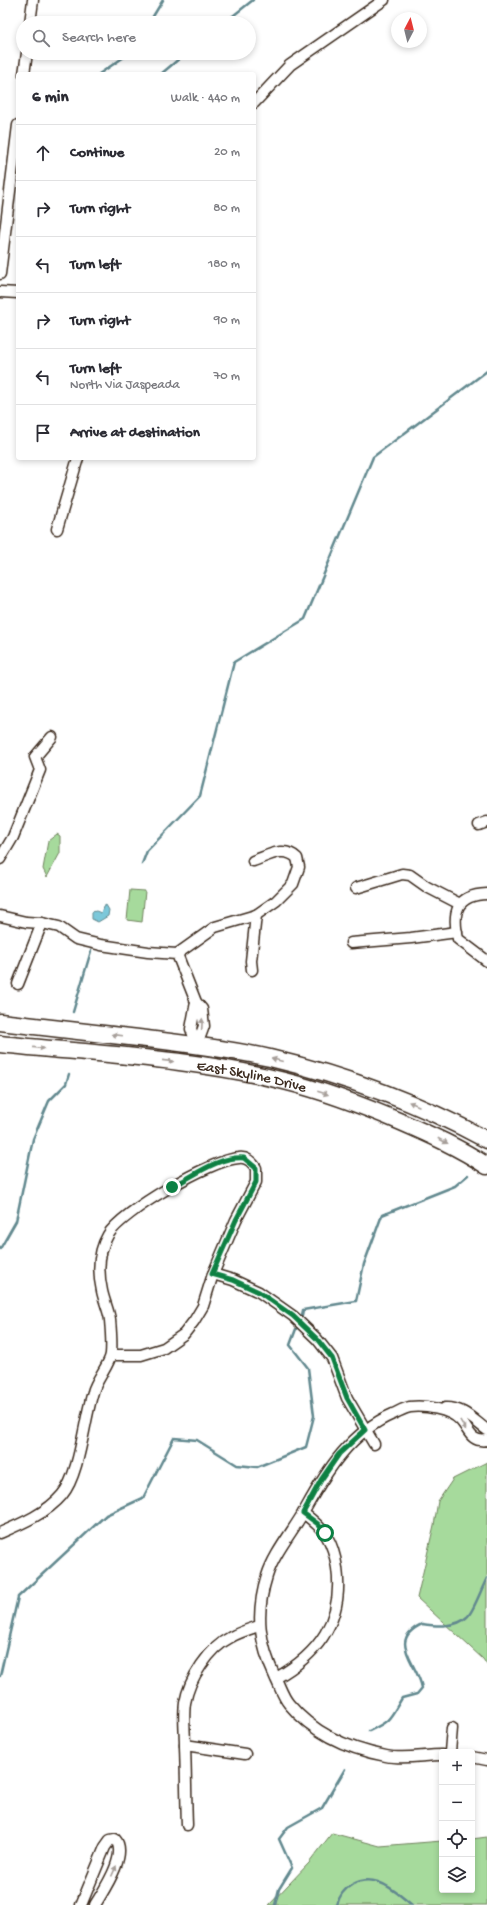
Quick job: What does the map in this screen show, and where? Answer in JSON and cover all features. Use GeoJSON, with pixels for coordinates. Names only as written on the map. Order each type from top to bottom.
{"type":"FeatureCollection","features":[{"type":"Feature","properties":{"kind":"main road","name":"East Skyline Drive"},"geometry":{"type":"LineString","coordinates":[[0,1022],[197,1045],[269,1058],[351,1080],[420,1107],[487,1140]]}},
{"type":"Feature","properties":{"kind":"main road"},"geometry":{"type":"LineString","coordinates":[[0,1032],[47,1037],[79,1031]]}},
{"type":"Feature","properties":{"kind":"main road","name":"East Skyline Drive"},"geometry":{"type":"LineString","coordinates":[[0,1044],[194,1064],[284,1081],[347,1100],[432,1135],[487,1166]]}},
{"type":"Feature","properties":{"kind":"street"},"geometry":{"type":"LineString","coordinates":[[31,16],[33,0]]}},
{"type":"Feature","properties":{"kind":"street"},"geometry":{"type":"LineString","coordinates":[[256,101],[290,65],[384,0]]}},
{"type":"Feature","properties":{"kind":"street"},"geometry":{"type":"LineString","coordinates":[[24,72],[26,60]]}},
{"type":"Feature","properties":{"kind":"street"},"geometry":{"type":"LineString","coordinates":[[0,274],[16,141]]}},
{"type":"Feature","properties":{"kind":"street"},"geometry":{"type":"LineString","coordinates":[[0,292],[16,293]]}},
{"type":"Feature","properties":{"kind":"street"},"geometry":{"type":"LineString","coordinates":[[57,529],[77,460]]}},
{"type":"Feature","properties":{"kind":"street"},"geometry":{"type":"LineString","coordinates":[[0,859],[13,837],[40,770],[35,756],[52,737]]}},
{"type":"Feature","properties":{"kind":"street"},"geometry":{"type":"LineString","coordinates":[[0,916],[59,927],[76,939],[101,946],[177,954],[215,927],[256,915],[276,901],[293,884],[299,867],[297,858],[287,852],[280,851],[253,861]]}},
{"type":"Feature","properties":{"kind":"street"},"geometry":{"type":"LineString","coordinates":[[356,888],[402,874],[410,875],[427,887],[460,904]]}},
{"type":"Feature","properties":{"kind":"street"},"geometry":{"type":"LineString","coordinates":[[487,894],[469,896],[462,900],[457,915],[456,932],[458,939],[487,961]]}},
{"type":"Feature","properties":{"kind":"street"},"geometry":{"type":"LineString","coordinates":[[252,970],[251,961],[256,915]]}},
{"type":"Feature","properties":{"kind":"street"},"geometry":{"type":"LineString","coordinates":[[18,984],[42,923]]}},
{"type":"Feature","properties":{"kind":"street"},"geometry":{"type":"LineString","coordinates":[[351,943],[456,932]]}},
{"type":"Feature","properties":{"kind":"street"},"geometry":{"type":"LineString","coordinates":[[177,954],[196,1002],[191,1029],[197,1045],[194,1064]]}},
{"type":"Feature","properties":{"kind":"street"},"geometry":{"type":"LineString","coordinates":[[0,1533],[30,1519],[47,1508],[62,1496],[71,1482],[89,1404],[96,1382],[111,1355],[110,1319],[102,1290],[99,1263],[108,1235],[130,1212],[207,1168],[228,1160],[239,1158],[253,1161],[258,1174],[256,1182],[236,1220],[212,1274],[202,1306],[194,1321],[184,1334],[173,1343],[153,1352],[111,1355]]}},
{"type":"Feature","properties":{"kind":"street"},"geometry":{"type":"LineString","coordinates":[[212,1274],[233,1280],[259,1292],[293,1316],[317,1339],[332,1358],[347,1398],[374,1444]]}},
{"type":"Feature","properties":{"kind":"street"},"geometry":{"type":"LineString","coordinates":[[439,1755],[415,1758],[388,1757],[337,1742],[308,1721],[288,1703],[268,1662],[259,1615],[267,1575],[290,1532],[303,1513],[321,1480],[339,1454],[365,1430],[378,1420],[410,1407],[439,1409],[454,1408],[464,1411],[487,1423]]}},
{"type":"Feature","properties":{"kind":"street"},"geometry":{"type":"LineString","coordinates":[[439,1409],[452,1413],[461,1420],[469,1435],[481,1441],[487,1440]]}},
{"type":"Feature","properties":{"kind":"street"},"geometry":{"type":"LineString","coordinates":[[464,1411],[472,1420],[487,1430]]}},
{"type":"Feature","properties":{"kind":"street"},"geometry":{"type":"LineString","coordinates":[[276,1678],[292,1669],[308,1656],[328,1630],[337,1608],[337,1573],[332,1546],[318,1524],[303,1513]]}},
{"type":"Feature","properties":{"kind":"street"},"geometry":{"type":"LineString","coordinates":[[187,1826],[185,1704],[197,1673],[208,1657],[230,1637],[260,1626]]}},
{"type":"Feature","properties":{"kind":"street"},"geometry":{"type":"LineString","coordinates":[[450,1749],[452,1728]]}},
{"type":"Feature","properties":{"kind":"street"},"geometry":{"type":"LineString","coordinates":[[185,1746],[245,1754]]}},
{"type":"Feature","properties":{"kind":"street"},"geometry":{"type":"LineString","coordinates":[[475,1758],[487,1760]]}},
{"type":"Feature","properties":{"kind":"street"},"geometry":{"type":"LineString","coordinates":[[82,1905],[105,1847],[110,1840],[116,1839],[119,1848],[116,1868],[95,1905]]}},
{"type":"Feature","properties":{"kind":"green space"},"geometry":{"type":"Polygon","coordinates":[[[57,834],[60,836],[60,853],[47,877],[43,869],[48,841],[57,834]]]}},
{"type":"Feature","properties":{"kind":"green space"},"geometry":{"type":"Polygon","coordinates":[[[130,890],[145,891],[142,922],[127,920],[130,890]]]}},
{"type":"Feature","properties":{"kind":"green space"},"geometry":{"type":"Polygon","coordinates":[[[487,1462],[487,1665],[483,1659],[417,1598],[438,1501],[453,1479],[487,1462]]]}},
{"type":"Feature","properties":{"kind":"green space"},"geometry":{"type":"Polygon","coordinates":[[[332,1833],[380,1846],[439,1841],[439,1893],[475,1893],[475,1839],[487,1837],[487,1905],[269,1905],[309,1863],[332,1833]]]}},
{"type":"Feature","properties":{"kind":"water"},"geometry":{"type":"Polygon","coordinates":[[[106,905],[109,910],[108,916],[98,922],[92,919],[92,912],[96,911],[101,913],[103,907],[106,905]]]}},
{"type":"Feature","properties":{"kind":"waterway"},"geometry":{"type":"LineString","coordinates":[[153,16],[163,0]]}},
{"type":"Feature","properties":{"kind":"waterway"},"geometry":{"type":"LineString","coordinates":[[233,16],[253,0]]}},
{"type":"Feature","properties":{"kind":"waterway"},"geometry":{"type":"LineString","coordinates":[[102,72],[120,60]]}},
{"type":"Feature","properties":{"kind":"waterway"},"geometry":{"type":"LineString","coordinates":[[163,72],[178,60]]}},
{"type":"Feature","properties":{"kind":"waterway"},"geometry":{"type":"LineString","coordinates":[[142,864],[147,851],[200,796],[234,662],[305,619],[373,457],[487,371]]}},
{"type":"Feature","properties":{"kind":"waterway"},"geometry":{"type":"LineString","coordinates":[[73,1012],[91,951]]}},
{"type":"Feature","properties":{"kind":"waterway"},"geometry":{"type":"LineString","coordinates":[[0,1249],[16,1221],[33,1139],[49,1101],[66,1084],[69,1074]]}},
{"type":"Feature","properties":{"kind":"waterway"},"geometry":{"type":"LineString","coordinates":[[302,1315],[303,1310],[356,1301],[364,1264],[382,1215],[455,1186],[468,1175]]}},
{"type":"Feature","properties":{"kind":"waterway"},"geometry":{"type":"LineString","coordinates":[[0,1676],[18,1597],[106,1515],[143,1498],[174,1438],[197,1440],[237,1465],[257,1467],[306,1447],[314,1416],[308,1368],[290,1345],[296,1329]]}},
{"type":"Feature","properties":{"kind":"waterway"},"geometry":{"type":"LineString","coordinates":[[369,1731],[386,1721],[402,1698],[417,1694],[422,1688],[407,1653],[405,1645],[406,1638],[412,1631],[422,1624],[452,1625],[462,1621],[472,1610],[487,1578]]}},
{"type":"Feature","properties":{"kind":"waterway"},"geometry":{"type":"LineString","coordinates":[[275,1905],[279,1889],[292,1868],[279,1839],[288,1827],[322,1808],[345,1769]]}},
{"type":"Feature","properties":{"kind":"waterway"},"geometry":{"type":"LineString","coordinates":[[337,1905],[339,1899],[347,1888],[352,1884],[365,1881],[378,1882],[387,1886],[412,1905]]}},
{"type":"Feature","properties":{"kind":"route"},"geometry":{"type":"LineString","coordinates":[[172,1187],[218,1162],[244,1158],[252,1163],[256,1168],[258,1174],[256,1182],[236,1220],[212,1274],[233,1280],[259,1292],[293,1316],[317,1339],[332,1358],[347,1398],[365,1430],[339,1454],[321,1480],[303,1513],[318,1524],[325,1533]]}}]}
